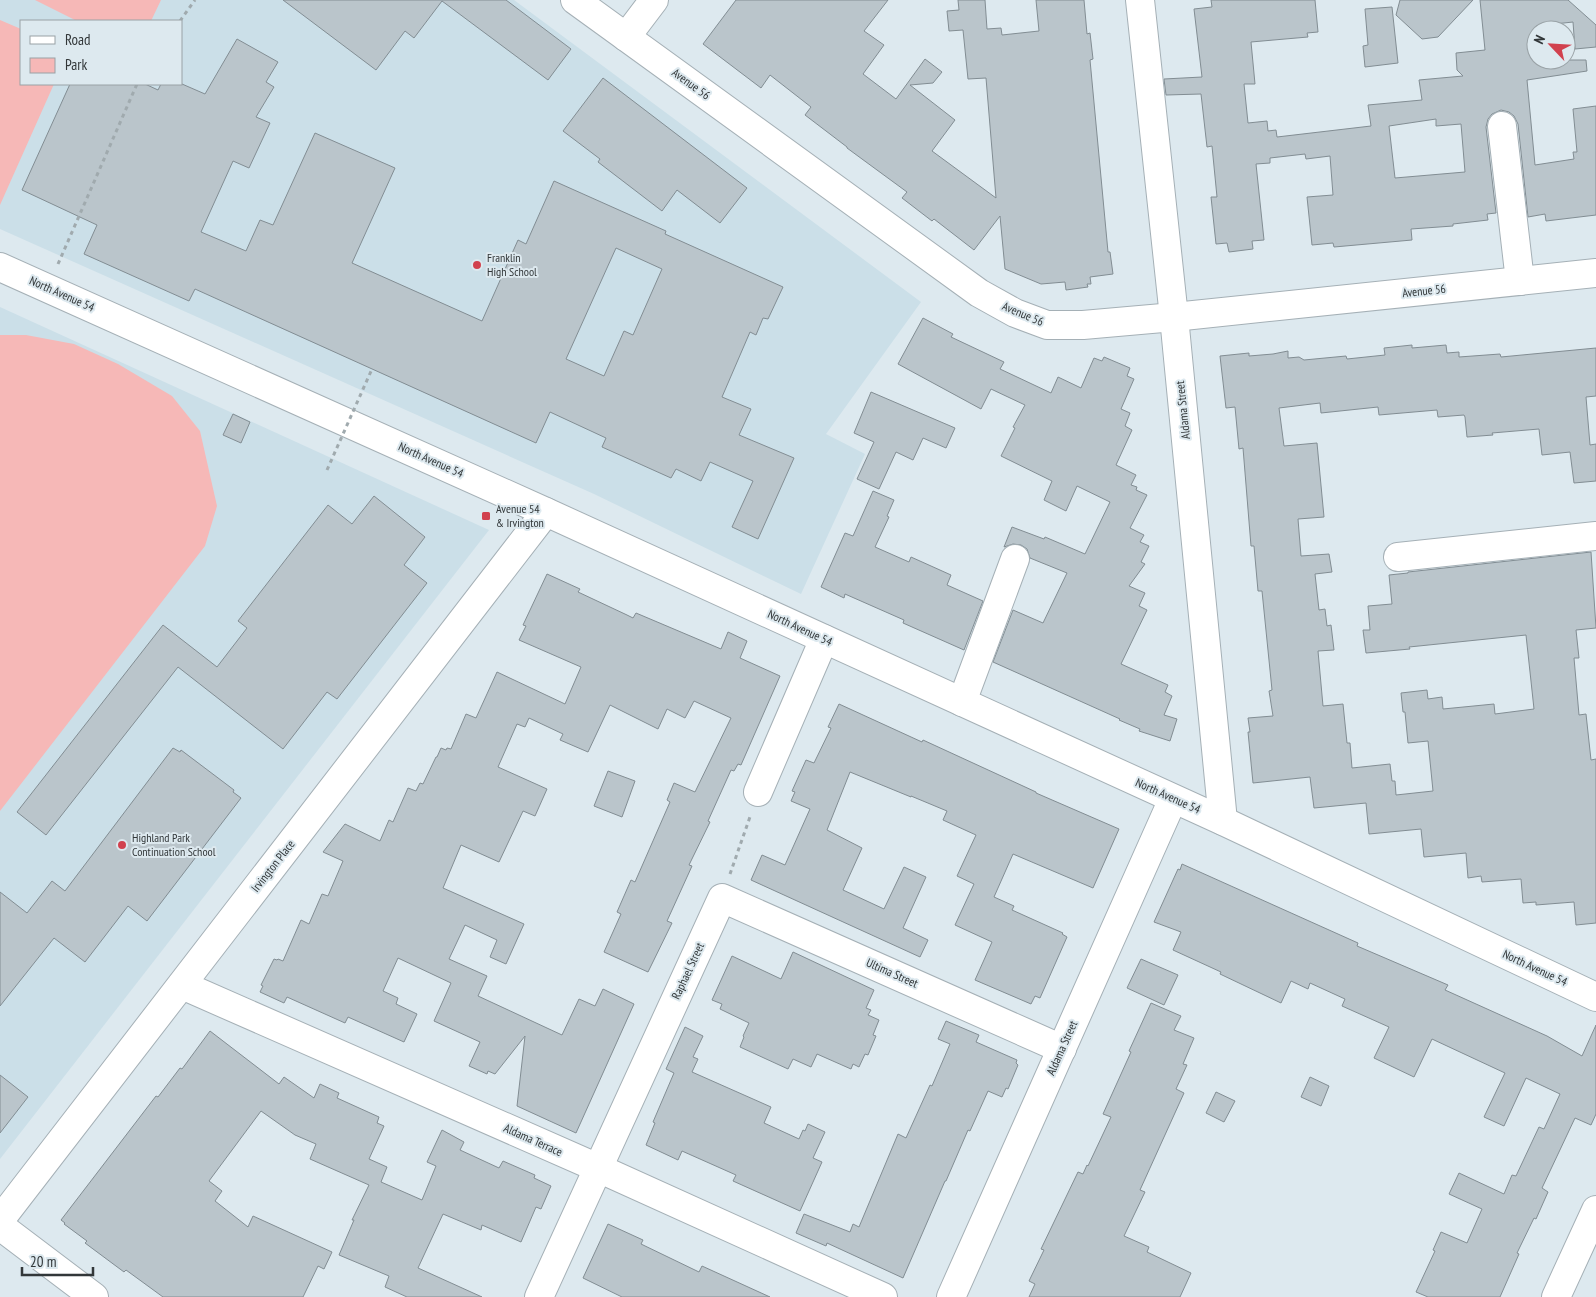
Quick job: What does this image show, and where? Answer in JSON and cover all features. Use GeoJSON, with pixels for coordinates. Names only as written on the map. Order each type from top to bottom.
{"type":"FeatureCollection","features":[{"type":"Feature","properties":{"kind":"street","name":"Avenue 56"},"geometry":{"type":"LineString","coordinates":[[575,0],[979,294],[1015,313],[1047,325],[1083,325],[1174,317],[1596,273]]}},
{"type":"Feature","properties":{"kind":"street"},"geometry":{"type":"LineString","coordinates":[[626,37],[654,0]]}},
{"type":"Feature","properties":{"kind":"street","name":"Aldama Street"},"geometry":{"type":"LineString","coordinates":[[1140,0],[1174,317],[1224,821]]}},
{"type":"Feature","properties":{"kind":"street"},"geometry":{"type":"LineString","coordinates":[[1502,126],[1520,281]]}},
{"type":"Feature","properties":{"kind":"street","name":"North Avenue 54"},"geometry":{"type":"LineString","coordinates":[[0,267],[546,512],[1224,821],[1596,997]]}},
{"type":"Feature","properties":{"kind":"street","name":"Irvington Place"},"geometry":{"type":"LineString","coordinates":[[0,1220],[546,512]]}},
{"type":"Feature","properties":{"kind":"street"},"geometry":{"type":"LineString","coordinates":[[1398,557],[1596,536]]}},
{"type":"Feature","properties":{"kind":"street"},"geometry":{"type":"LineString","coordinates":[[962,702],[1015,560]]}},
{"type":"Feature","properties":{"kind":"street"},"geometry":{"type":"LineString","coordinates":[[758,792],[824,639]]}},
{"type":"Feature","properties":{"kind":"street","name":"Aldama Street"},"geometry":{"type":"LineString","coordinates":[[951,1297],[1173,799]]}},
{"type":"Feature","properties":{"kind":"street","name":"Ultima Street"},"geometry":{"type":"LineString","coordinates":[[722,898],[1062,1049]]}},
{"type":"Feature","properties":{"kind":"street","name":"Raphael Street"},"geometry":{"type":"LineString","coordinates":[[539,1297],[722,898]]}},
{"type":"Feature","properties":{"kind":"street","name":"Aldama Terrace"},"geometry":{"type":"LineString","coordinates":[[182,985],[598,1168],[883,1297]]}},
{"type":"Feature","properties":{"kind":"street"},"geometry":{"type":"LineString","coordinates":[[1556,1297],[1596,1210]]}},
{"type":"Feature","properties":{"kind":"street"},"geometry":{"type":"LineString","coordinates":[[0,1226],[94,1297]]}},
{"type":"Feature","properties":{"kind":"path"},"geometry":{"type":"LineString","coordinates":[[181,20],[195,0]]}},
{"type":"Feature","properties":{"kind":"path"},"geometry":{"type":"LineString","coordinates":[[47,288],[137,85]]}},
{"type":"Feature","properties":{"kind":"path"},"geometry":{"type":"LineString","coordinates":[[326,470],[372,369]]}},
{"type":"Feature","properties":{"kind":"path"},"geometry":{"type":"LineString","coordinates":[[722,898],[758,792]]}},
{"type":"Feature","properties":{"kind":"shaded area","name":"Franklin High School"},"geometry":{"type":"Polygon","coordinates":[[[0,0],[514,0],[921,302],[826,434],[865,454],[801,594],[594,494],[0,229],[0,0]]]}},
{"type":"Feature","properties":{"kind":"shaded area","name":"Highland Park Continuation School"},"geometry":{"type":"Polygon","coordinates":[[[0,307],[489,530],[0,1159],[0,307]]]}},
{"type":"Feature","properties":{"kind":"green space"},"geometry":{"type":"Polygon","coordinates":[[[35,0],[161,0],[151,20],[75,20],[35,0]]]}},
{"type":"Feature","properties":{"kind":"green space"},"geometry":{"type":"Polygon","coordinates":[[[0,20],[20,29],[20,85],[54,85],[0,205],[0,20]]]}},
{"type":"Feature","properties":{"kind":"green space"},"geometry":{"type":"Polygon","coordinates":[[[0,335],[26,335],[74,344],[118,364],[172,396],[200,431],[217,506],[205,546],[0,811],[0,335]]]}},
{"type":"Feature","properties":{"kind":"building"},"geometry":{"type":"Polygon","coordinates":[[[283,0],[506,0],[571,49],[548,80],[442,1],[414,38],[405,31],[376,70],[283,0]]]}},
{"type":"Feature","properties":{"kind":"building"},"geometry":{"type":"Polygon","coordinates":[[[736,0],[888,0],[864,31],[884,45],[863,74],[896,99],[925,59],[942,72],[933,83],[910,85],[955,120],[932,151],[996,198],[986,78],[968,79],[963,30],[949,31],[947,11],[959,10],[958,0],[985,0],[987,29],[1001,28],[1002,35],[1039,31],[1036,0],[1084,0],[1087,34],[1090,33],[1093,59],[1090,60],[1108,252],[1110,252],[1113,274],[1090,277],[1091,284],[1087,284],[1088,287],[1066,290],[1065,282],[1041,284],[1005,269],[1000,216],[974,250],[934,219],[932,221],[902,198],[907,192],[805,115],[811,107],[770,75],[761,88],[703,44],[736,0]]]}},
{"type":"Feature","properties":{"kind":"building"},"geometry":{"type":"Polygon","coordinates":[[[1211,0],[1315,0],[1318,32],[1307,33],[1308,37],[1251,42],[1255,84],[1244,84],[1248,123],[1267,121],[1268,131],[1276,130],[1277,137],[1371,126],[1368,105],[1422,100],[1419,80],[1463,76],[1457,70],[1456,53],[1485,50],[1480,0],[1568,0],[1596,25],[1596,47],[1576,49],[1576,20],[1526,20],[1526,70],[1576,70],[1576,60],[1586,60],[1587,71],[1527,80],[1535,165],[1574,159],[1573,152],[1577,152],[1573,109],[1596,106],[1596,215],[1546,221],[1545,214],[1528,217],[1518,124],[1514,116],[1509,112],[1501,110],[1492,114],[1488,119],[1486,127],[1496,213],[1487,214],[1488,220],[1453,224],[1453,226],[1411,229],[1412,240],[1334,247],[1333,243],[1312,245],[1307,197],[1333,195],[1330,156],[1306,159],[1305,154],[1270,158],[1270,163],[1256,164],[1264,240],[1252,241],[1253,249],[1229,252],[1227,243],[1216,244],[1211,197],[1217,197],[1212,146],[1207,147],[1201,94],[1166,95],[1164,79],[1202,77],[1194,9],[1212,7],[1211,0]],[[1436,119],[1389,126],[1395,178],[1465,172],[1461,124],[1436,126],[1436,119]]]}},
{"type":"Feature","properties":{"kind":"building"},"geometry":{"type":"Polygon","coordinates":[[[1400,0],[1473,0],[1438,37],[1422,39],[1396,15],[1400,0]]]}},
{"type":"Feature","properties":{"kind":"building"},"geometry":{"type":"Polygon","coordinates":[[[1392,7],[1398,63],[1365,67],[1363,46],[1368,45],[1365,9],[1392,7]]]}},
{"type":"Feature","properties":{"kind":"building"},"geometry":{"type":"Polygon","coordinates":[[[237,39],[278,62],[266,82],[274,87],[256,117],[270,123],[249,168],[233,161],[201,232],[246,251],[260,220],[273,225],[315,133],[395,168],[352,263],[482,321],[518,240],[526,244],[554,181],[666,231],[665,234],[783,287],[768,319],[763,318],[756,335],[750,332],[722,397],[751,409],[739,435],[794,458],[758,539],[732,527],[753,481],[710,462],[701,481],[676,469],[671,478],[602,447],[606,438],[550,412],[536,443],[195,289],[189,301],[84,254],[97,225],[22,190],[70,85],[147,85],[158,90],[160,85],[182,84],[205,94],[237,39]],[[616,248],[566,359],[604,376],[624,331],[633,335],[662,269],[616,248]]]}},
{"type":"Feature","properties":{"kind":"building"},"geometry":{"type":"Polygon","coordinates":[[[603,78],[747,188],[720,223],[677,190],[662,211],[598,162],[600,159],[563,131],[603,78]]]}},
{"type":"Feature","properties":{"kind":"building"},"geometry":{"type":"Polygon","coordinates":[[[923,318],[953,334],[951,337],[1004,362],[1000,369],[1051,393],[1058,377],[1081,388],[1094,358],[1102,361],[1104,357],[1130,368],[1127,376],[1134,379],[1121,409],[1130,413],[1125,426],[1132,430],[1116,465],[1136,475],[1131,485],[1137,487],[1136,490],[1147,495],[1130,528],[1144,535],[1140,542],[1149,546],[1141,562],[1145,564],[1129,586],[1145,593],[1139,606],[1147,610],[1121,664],[1168,685],[1165,692],[1172,696],[1164,715],[1177,719],[1170,741],[1139,731],[1140,729],[1120,719],[993,662],[1013,610],[1043,623],[1067,573],[1030,558],[1027,549],[1021,545],[1013,544],[1004,547],[1012,527],[1044,539],[1045,537],[1085,554],[1110,502],[1077,486],[1066,511],[1044,500],[1052,481],[1001,456],[1025,405],[991,389],[981,409],[898,364],[923,318]]]}},
{"type":"Feature","properties":{"kind":"building"},"geometry":{"type":"Polygon","coordinates":[[[1412,345],[1412,348],[1446,345],[1447,353],[1459,352],[1459,357],[1500,354],[1501,357],[1596,348],[1596,396],[1586,397],[1590,445],[1596,444],[1596,481],[1574,483],[1570,452],[1542,455],[1539,429],[1467,437],[1464,415],[1438,417],[1437,410],[1379,415],[1378,407],[1321,413],[1320,403],[1279,408],[1284,446],[1317,443],[1324,517],[1298,519],[1301,556],[1329,554],[1332,572],[1315,574],[1319,610],[1325,609],[1327,626],[1331,625],[1334,650],[1318,651],[1323,706],[1343,704],[1347,743],[1350,743],[1352,768],[1390,764],[1392,781],[1395,781],[1396,795],[1433,791],[1428,741],[1408,743],[1401,693],[1427,690],[1428,699],[1442,697],[1443,709],[1494,704],[1495,714],[1534,709],[1526,635],[1366,653],[1363,630],[1370,630],[1368,606],[1392,604],[1389,575],[1591,552],[1596,628],[1576,630],[1579,658],[1574,658],[1579,715],[1586,714],[1591,760],[1596,759],[1596,923],[1576,925],[1574,902],[1536,905],[1536,902],[1523,903],[1521,879],[1482,882],[1481,876],[1468,878],[1466,853],[1424,857],[1421,829],[1369,834],[1366,803],[1314,808],[1310,777],[1253,783],[1248,718],[1273,716],[1269,691],[1272,690],[1262,591],[1258,591],[1254,546],[1251,546],[1243,448],[1239,449],[1235,407],[1226,408],[1220,356],[1249,353],[1249,356],[1288,351],[1288,358],[1299,357],[1304,360],[1346,356],[1347,359],[1385,355],[1384,348],[1412,345]]]}},
{"type":"Feature","properties":{"kind":"building"},"geometry":{"type":"Polygon","coordinates":[[[871,392],[955,428],[946,448],[923,438],[913,460],[896,452],[879,489],[857,479],[874,442],[854,433],[871,392]]]}},
{"type":"Feature","properties":{"kind":"building"},"geometry":{"type":"Polygon","coordinates":[[[233,414],[250,422],[241,443],[223,435],[233,414]]]}},
{"type":"Feature","properties":{"kind":"building"},"geometry":{"type":"Polygon","coordinates":[[[873,491],[894,500],[887,516],[889,517],[875,547],[909,562],[911,557],[951,575],[947,585],[983,601],[964,650],[903,623],[904,620],[845,594],[844,598],[821,587],[845,533],[853,536],[873,491]]]}},
{"type":"Feature","properties":{"kind":"building"},"geometry":{"type":"Polygon","coordinates":[[[374,496],[425,537],[404,565],[427,583],[337,699],[327,692],[283,749],[178,667],[46,835],[17,812],[163,625],[217,667],[247,628],[238,621],[328,505],[352,524],[374,496]]]}},
{"type":"Feature","properties":{"kind":"building"},"geometry":{"type":"Polygon","coordinates":[[[547,574],[580,589],[578,592],[633,618],[636,613],[721,649],[728,632],[747,641],[740,658],[780,676],[741,765],[738,764],[734,771],[731,770],[708,821],[710,822],[689,865],[692,866],[667,921],[672,923],[648,972],[604,952],[621,914],[617,912],[631,880],[635,882],[670,802],[667,800],[674,783],[695,792],[731,718],[694,701],[685,718],[667,709],[658,729],[610,705],[588,752],[560,740],[563,734],[529,718],[525,727],[517,724],[498,767],[547,789],[535,816],[523,811],[499,862],[461,845],[443,888],[524,924],[506,964],[490,957],[497,940],[465,925],[449,959],[487,976],[478,996],[562,1035],[579,999],[595,1006],[603,989],[634,1004],[576,1133],[517,1106],[525,1036],[495,1074],[488,1071],[487,1074],[469,1066],[480,1042],[434,1021],[451,983],[398,958],[383,991],[398,998],[396,1004],[417,1014],[404,1042],[348,1017],[345,1023],[287,997],[284,1003],[260,992],[263,986],[261,985],[274,959],[283,961],[301,920],[309,924],[322,894],[328,896],[343,861],[323,852],[345,824],[380,841],[389,820],[393,822],[408,788],[416,791],[420,783],[423,784],[441,748],[451,749],[466,714],[476,718],[497,672],[565,704],[581,667],[519,640],[526,626],[523,625],[547,574]]]}},
{"type":"Feature","properties":{"kind":"building"},"geometry":{"type":"Polygon","coordinates":[[[839,704],[1119,829],[1093,888],[1013,854],[994,897],[1014,906],[1012,910],[1063,933],[1067,937],[1040,998],[1035,996],[1031,1004],[975,980],[992,942],[955,925],[974,884],[957,876],[976,835],[943,820],[947,811],[850,772],[827,830],[862,848],[843,890],[884,909],[904,867],[926,877],[903,928],[928,940],[920,957],[751,880],[762,855],[785,865],[810,809],[791,801],[795,792],[792,791],[806,760],[814,763],[831,728],[828,727],[839,704]]]}},
{"type":"Feature","properties":{"kind":"building"},"geometry":{"type":"Polygon","coordinates":[[[173,748],[180,752],[181,750],[234,790],[233,792],[241,798],[147,921],[128,906],[85,962],[54,938],[0,1006],[0,892],[27,913],[52,881],[65,891],[173,748]]]}},
{"type":"Feature","properties":{"kind":"building"},"geometry":{"type":"Polygon","coordinates":[[[608,771],[635,781],[622,817],[594,806],[608,771]]]}},
{"type":"Feature","properties":{"kind":"building"},"geometry":{"type":"Polygon","coordinates":[[[1182,864],[1358,943],[1357,946],[1448,985],[1445,990],[1547,1036],[1582,1056],[1596,1025],[1596,1114],[1591,1125],[1575,1118],[1542,1188],[1548,1192],[1536,1219],[1534,1218],[1517,1253],[1519,1254],[1500,1297],[1428,1297],[1416,1292],[1435,1251],[1433,1250],[1441,1232],[1467,1243],[1482,1209],[1449,1194],[1459,1173],[1504,1194],[1512,1175],[1516,1176],[1539,1127],[1544,1129],[1560,1094],[1526,1078],[1504,1126],[1484,1117],[1505,1073],[1432,1039],[1414,1077],[1374,1058],[1389,1027],[1342,1006],[1345,999],[1310,983],[1308,989],[1291,981],[1281,1003],[1173,950],[1181,932],[1154,922],[1182,864]]]}},
{"type":"Feature","properties":{"kind":"building"},"geometry":{"type":"Polygon","coordinates":[[[793,952],[874,990],[866,1008],[871,1010],[868,1015],[879,1020],[873,1035],[876,1036],[868,1055],[865,1054],[859,1067],[853,1064],[851,1069],[817,1054],[811,1067],[793,1059],[788,1069],[740,1047],[749,1023],[720,1009],[722,1004],[712,1000],[732,956],[781,979],[793,952]]]}},
{"type":"Feature","properties":{"kind":"building"},"geometry":{"type":"Polygon","coordinates":[[[1141,959],[1178,975],[1164,1005],[1127,988],[1141,959]]]}},
{"type":"Feature","properties":{"kind":"building"},"geometry":{"type":"Polygon","coordinates":[[[1151,1003],[1181,1016],[1174,1030],[1194,1038],[1183,1064],[1187,1065],[1176,1089],[1184,1093],[1140,1190],[1145,1192],[1124,1236],[1149,1247],[1147,1252],[1191,1273],[1180,1297],[1029,1297],[1035,1284],[1029,1281],[1044,1250],[1041,1249],[1078,1172],[1083,1174],[1088,1166],[1111,1117],[1103,1114],[1151,1003]]]}},
{"type":"Feature","properties":{"kind":"building"},"geometry":{"type":"Polygon","coordinates":[[[946,1021],[979,1035],[976,1042],[1017,1060],[1016,1063],[1018,1065],[1008,1089],[1006,1088],[1002,1097],[988,1091],[970,1131],[968,1130],[903,1278],[827,1243],[826,1246],[796,1233],[804,1214],[850,1232],[853,1224],[859,1227],[898,1134],[906,1138],[930,1085],[932,1086],[950,1044],[938,1039],[946,1021]]]}},
{"type":"Feature","properties":{"kind":"building"},"geometry":{"type":"Polygon","coordinates":[[[685,1027],[703,1036],[693,1057],[698,1059],[692,1072],[771,1107],[764,1123],[799,1139],[808,1124],[825,1132],[813,1158],[822,1162],[800,1211],[733,1181],[736,1175],[682,1151],[678,1160],[646,1145],[655,1123],[653,1122],[674,1073],[666,1069],[685,1027]]]}},
{"type":"Feature","properties":{"kind":"building"},"geometry":{"type":"Polygon","coordinates":[[[210,1031],[279,1084],[284,1077],[314,1098],[320,1084],[339,1093],[337,1098],[379,1117],[377,1123],[384,1126],[369,1159],[387,1167],[381,1182],[422,1200],[436,1166],[427,1162],[442,1130],[464,1142],[460,1150],[499,1168],[503,1161],[535,1175],[534,1178],[551,1186],[541,1209],[536,1207],[521,1242],[482,1225],[481,1230],[443,1214],[418,1268],[482,1297],[407,1297],[385,1287],[389,1276],[339,1255],[354,1220],[352,1220],[369,1185],[310,1159],[316,1144],[295,1135],[261,1111],[209,1181],[222,1191],[215,1201],[248,1227],[253,1216],[332,1252],[324,1269],[318,1266],[303,1297],[163,1297],[126,1270],[124,1272],[85,1243],[87,1241],[64,1224],[61,1220],[156,1096],[158,1097],[180,1068],[182,1069],[210,1031]]]}},
{"type":"Feature","properties":{"kind":"building"},"geometry":{"type":"Polygon","coordinates":[[[0,1075],[28,1097],[0,1133],[0,1075]]]}},
{"type":"Feature","properties":{"kind":"building"},"geometry":{"type":"Polygon","coordinates":[[[1310,1077],[1329,1086],[1321,1106],[1301,1097],[1310,1077]]]}},
{"type":"Feature","properties":{"kind":"building"},"geometry":{"type":"Polygon","coordinates":[[[1216,1092],[1235,1101],[1224,1122],[1206,1113],[1216,1092]]]}},
{"type":"Feature","properties":{"kind":"building"},"geometry":{"type":"Polygon","coordinates":[[[608,1224],[643,1240],[641,1244],[699,1272],[702,1266],[770,1297],[622,1297],[583,1278],[608,1224]]]}},
{"type":"Feature","properties":{"kind":"place","name":"Franklin High School"},"geometry":{"type":"Point","coordinates":[477,265]}},
{"type":"Feature","properties":{"kind":"place","name":"Avenue 54 & Irvington"},"geometry":{"type":"Point","coordinates":[486,516]}},
{"type":"Feature","properties":{"kind":"place","name":"Highland Park Continuation School"},"geometry":{"type":"Point","coordinates":[122,845]}}]}
